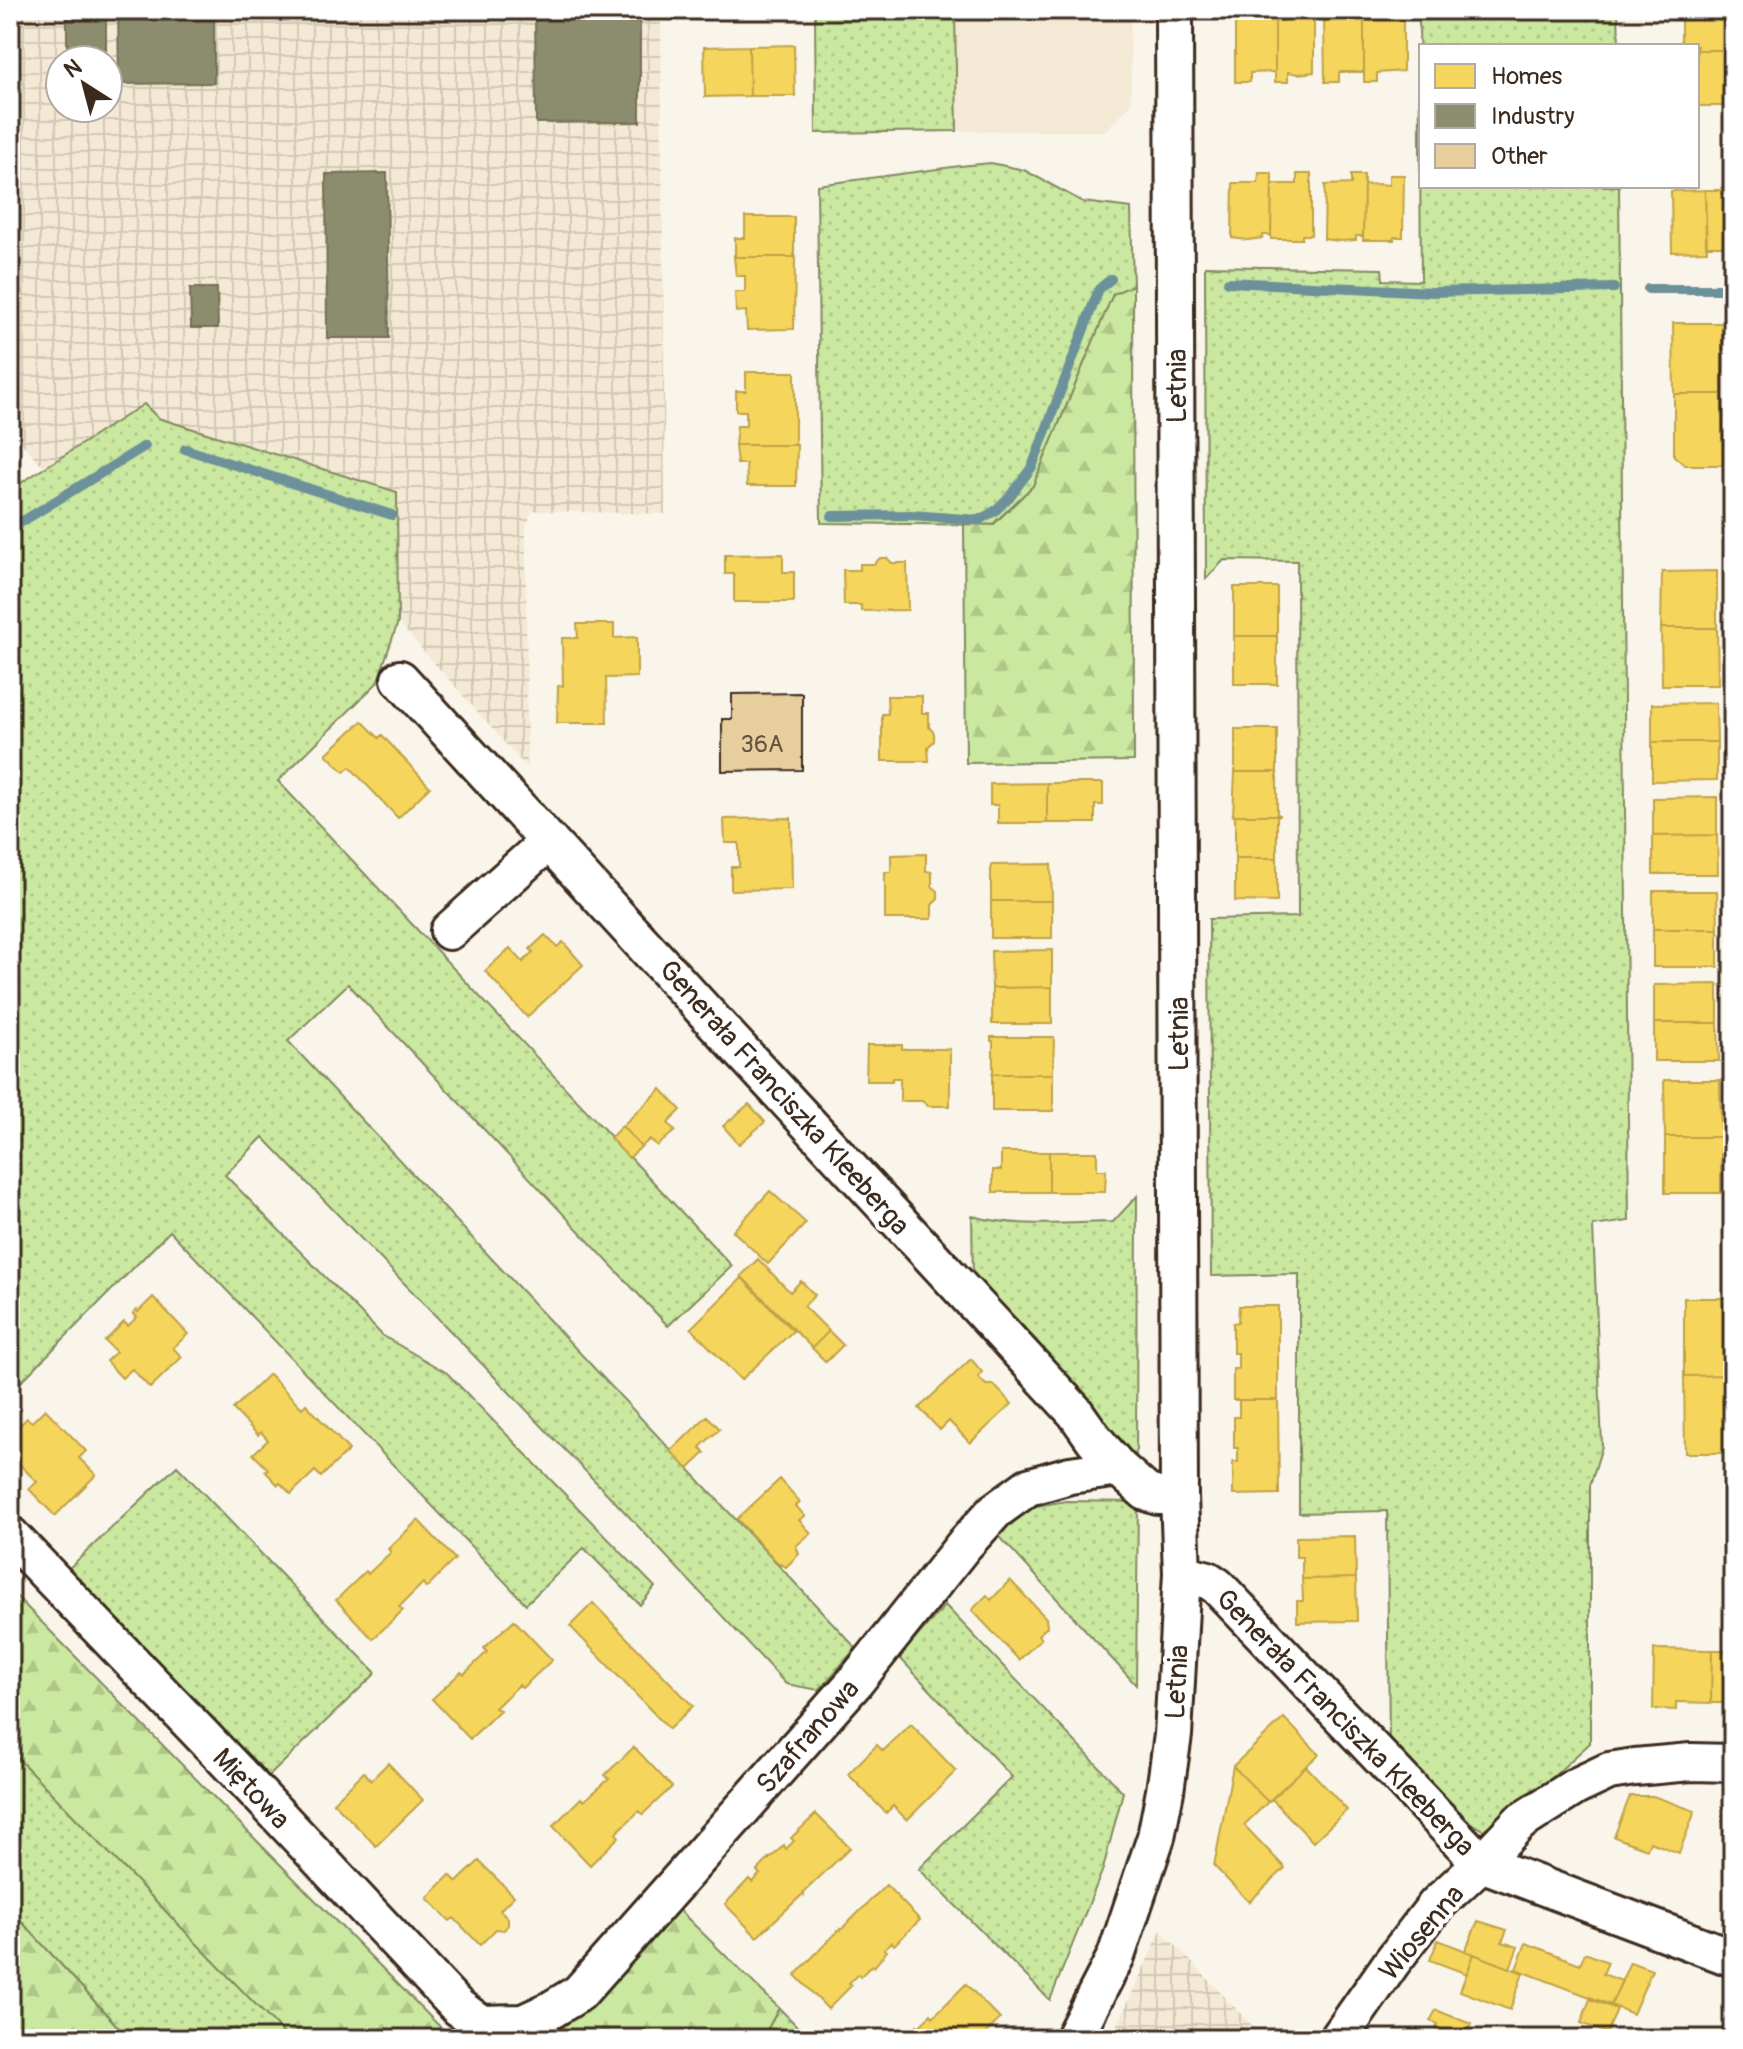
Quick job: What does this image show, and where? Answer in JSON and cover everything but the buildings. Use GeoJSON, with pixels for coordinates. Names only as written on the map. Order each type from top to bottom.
{"type":"FeatureCollection","features":[{"type":"Feature","properties":{"kind":"street","name":"Letnia"},"geometry":{"type":"LineString","coordinates":[[1073,2039],[1116,1956],[1156,1837],[1173,1735],[1182,1573],[1179,1496],[1174,10]]}},
{"type":"Feature","properties":{"kind":"street","name":"Generała Franciszka Kleeberga"},"geometry":{"type":"LineString","coordinates":[[400,679],[1075,1412],[1119,1468],[1146,1492],[1158,1496],[1179,1496]]}},
{"type":"Feature","properties":{"kind":"street"},"geometry":{"type":"LineString","coordinates":[[449,931],[549,841]]}},
{"type":"Feature","properties":{"kind":"street","name":"Szafranowa"},"geometry":{"type":"LineString","coordinates":[[502,2023],[523,2023],[579,1993],[855,1682],[964,1545],[995,1511],[1028,1487],[1070,1475],[1119,1468]]}},
{"type":"Feature","properties":{"kind":"street","name":"Miętowa"},"geometry":{"type":"LineString","coordinates":[[10,1535],[458,2007],[481,2024],[502,2023]]}},
{"type":"Feature","properties":{"kind":"street","name":"Generała Franciszka Kleeberga"},"geometry":{"type":"LineString","coordinates":[[1182,1573],[1208,1580],[1217,1586],[1481,1863],[1733,1958]]}},
{"type":"Feature","properties":{"kind":"street","name":"Wiosenna"},"geometry":{"type":"LineString","coordinates":[[1338,2039],[1436,1905],[1520,1822],[1575,1787],[1609,1771],[1691,1762],[1733,1763]]}},
{"type":"Feature","properties":{"kind":"shaded area"},"geometry":{"type":"Polygon","coordinates":[[[10,10],[661,10],[665,514],[532,511],[526,527],[527,768],[398,622],[396,492],[158,418],[144,404],[45,468],[10,431],[10,10]]]}},
{"type":"Feature","properties":{"kind":"shaded area"},"geometry":{"type":"Polygon","coordinates":[[[955,10],[1130,10],[1131,104],[1105,131],[957,131],[955,10]]]}},
{"type":"Feature","properties":{"kind":"shaded area"},"geometry":{"type":"Polygon","coordinates":[[[1161,1930],[1265,2039],[1111,2039],[1161,1930]]]}},
{"type":"Feature","properties":{"kind":"green space"},"geometry":{"type":"Polygon","coordinates":[[[815,10],[955,10],[957,131],[816,133],[815,10]]]}},
{"type":"Feature","properties":{"kind":"green space"},"geometry":{"type":"Polygon","coordinates":[[[1419,10],[1618,10],[1619,44],[1419,44],[1419,10]]]}},
{"type":"Feature","properties":{"kind":"green space"},"geometry":{"type":"Polygon","coordinates":[[[991,163],[1024,170],[1083,202],[1131,208],[1133,285],[1113,295],[1033,486],[992,525],[821,523],[817,185],[991,163]]]}},
{"type":"Feature","properties":{"kind":"green space"},"geometry":{"type":"Polygon","coordinates":[[[1420,188],[1619,188],[1629,1221],[1593,1226],[1602,1446],[1590,1486],[1590,1743],[1543,1786],[1483,1830],[1457,1815],[1389,1748],[1387,1511],[1299,1513],[1299,1274],[1211,1276],[1209,919],[1298,917],[1297,561],[1224,560],[1206,579],[1205,266],[1382,269],[1383,280],[1421,281],[1420,188]]]}},
{"type":"Feature","properties":{"kind":"green space"},"geometry":{"type":"Polygon","coordinates":[[[1133,285],[1134,761],[966,763],[964,524],[993,525],[1033,486],[1113,294],[1133,285]]]}},
{"type":"Feature","properties":{"kind":"green space"},"geometry":{"type":"Polygon","coordinates":[[[144,404],[158,418],[397,492],[398,622],[377,683],[278,781],[732,1266],[668,1326],[348,984],[288,1041],[856,1648],[819,1690],[786,1684],[263,1137],[225,1175],[383,1336],[447,1373],[655,1587],[640,1605],[584,1548],[526,1604],[170,1231],[10,1393],[10,490],[144,404]]]}},
{"type":"Feature","properties":{"kind":"green space"},"geometry":{"type":"Polygon","coordinates":[[[1137,1196],[1136,1460],[973,1280],[972,1216],[1024,1223],[1113,1222],[1137,1196]]]}},
{"type":"Feature","properties":{"kind":"green space"},"geometry":{"type":"Polygon","coordinates":[[[177,1466],[376,1673],[266,1779],[66,1571],[177,1466]]]}},
{"type":"Feature","properties":{"kind":"green space"},"geometry":{"type":"Polygon","coordinates":[[[1066,1501],[1138,1502],[1136,1685],[1001,1538],[992,1532],[1018,1509],[1066,1501]]]}},
{"type":"Feature","properties":{"kind":"green space"},"geometry":{"type":"Polygon","coordinates":[[[10,1590],[452,2039],[289,2039],[10,1750],[10,1590]]]}},
{"type":"Feature","properties":{"kind":"green space"},"geometry":{"type":"Polygon","coordinates":[[[945,1605],[1123,1792],[1103,1869],[1050,2000],[919,1869],[1012,1777],[899,1657],[945,1605]]]}},
{"type":"Feature","properties":{"kind":"green space"},"geometry":{"type":"Polygon","coordinates":[[[10,1750],[289,2039],[129,2039],[10,1909],[10,1750]]]}},
{"type":"Feature","properties":{"kind":"green space"},"geometry":{"type":"Polygon","coordinates":[[[677,1908],[779,2008],[762,2039],[552,2039],[677,1908]]]}},
{"type":"Feature","properties":{"kind":"green space"},"geometry":{"type":"Polygon","coordinates":[[[10,1909],[129,2039],[10,2039],[10,1909]]]}},
{"type":"Feature","properties":{"kind":"green space"},"geometry":{"type":"Polygon","coordinates":[[[779,2008],[810,2039],[762,2039],[779,2008]]]}},
{"type":"Feature","properties":{"kind":"waterway"},"geometry":{"type":"LineString","coordinates":[[832,516],[911,515],[979,520],[995,511],[1032,467],[1099,289],[1111,279]]}},
{"type":"Feature","properties":{"kind":"waterway"},"geometry":{"type":"LineString","coordinates":[[1228,282],[1433,292],[1614,288]]}},
{"type":"Feature","properties":{"kind":"waterway"},"geometry":{"type":"LineString","coordinates":[[1648,289],[1733,289]]}},
{"type":"Feature","properties":{"kind":"waterway"},"geometry":{"type":"LineString","coordinates":[[10,529],[145,446]]}},
{"type":"Feature","properties":{"kind":"waterway"},"geometry":{"type":"LineString","coordinates":[[185,449],[392,515]]}}]}
